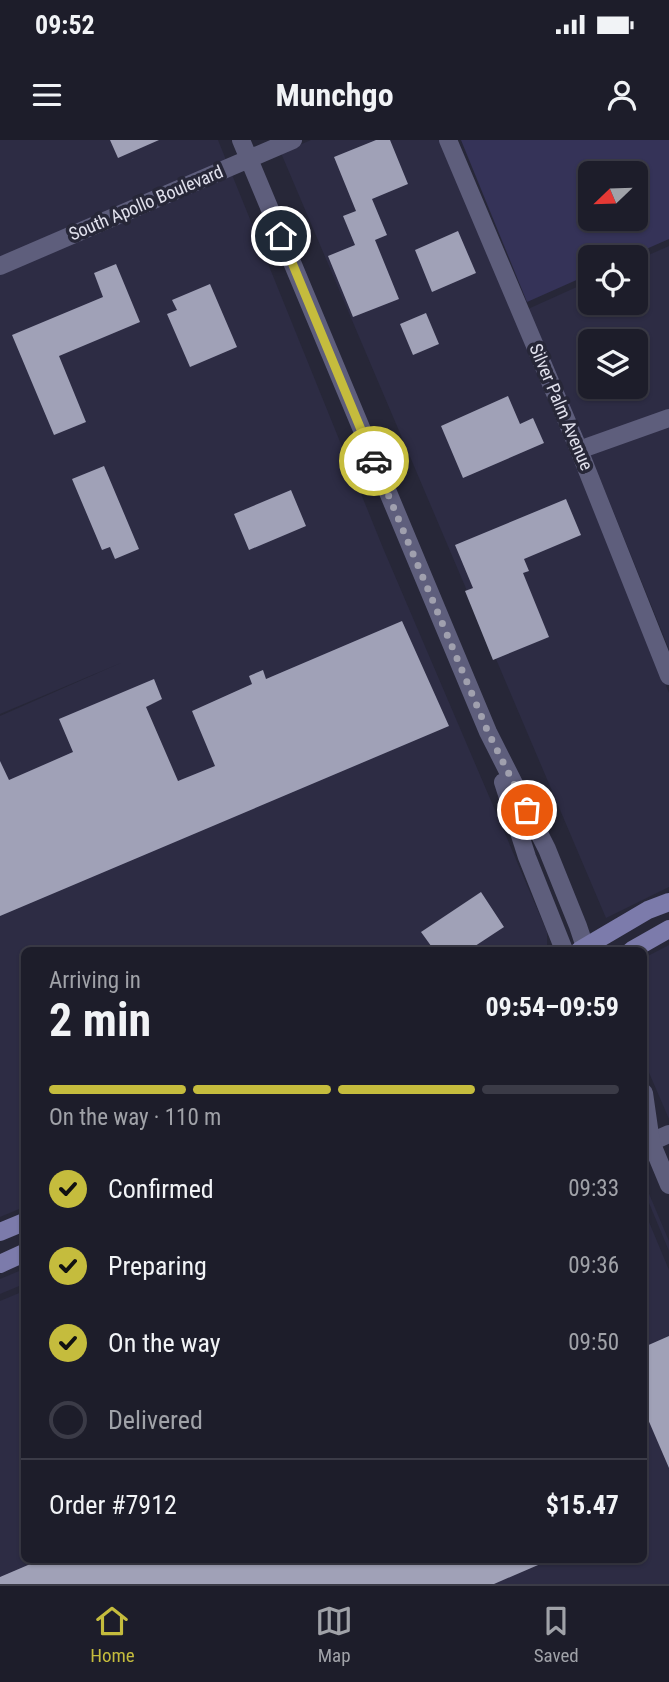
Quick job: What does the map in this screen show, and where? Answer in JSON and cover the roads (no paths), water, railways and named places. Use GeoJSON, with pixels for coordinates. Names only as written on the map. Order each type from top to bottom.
{"type":"FeatureCollection","features":[{"type":"Feature","properties":{"kind":"main road"},"geometry":{"type":"LineString","coordinates":[[586,947],[649,910],[669,902]]}},
{"type":"Feature","properties":{"kind":"main road"},"geometry":{"type":"LineString","coordinates":[[637,947],[669,929]]}},
{"type":"Feature","properties":{"kind":"main road"},"geometry":{"type":"LineString","coordinates":[[0,1232],[21,1223]]}},
{"type":"Feature","properties":{"kind":"main road"},"geometry":{"type":"LineString","coordinates":[[0,1264],[21,1254]]}},
{"type":"Feature","properties":{"kind":"street"},"geometry":{"type":"LineString","coordinates":[[241,140],[488,732],[547,849],[578,926],[583,947]]}},
{"type":"Feature","properties":{"kind":"street","name":"South Apollo Boulevard"},"geometry":{"type":"LineString","coordinates":[[0,265],[293,140]]}},
{"type":"Feature","properties":{"kind":"street","name":"Silver Palm Avenue"},"geometry":{"type":"LineString","coordinates":[[448,140],[579,450],[669,676]]}},
{"type":"Feature","properties":{"kind":"street"},"geometry":{"type":"LineString","coordinates":[[579,450],[669,418]]}},
{"type":"Feature","properties":{"kind":"street"},"geometry":{"type":"LineString","coordinates":[[488,732],[527,857],[563,947]]}},
{"type":"Feature","properties":{"kind":"street"},"geometry":{"type":"LineString","coordinates":[[669,1134],[648,1137],[669,1185]]}}]}
